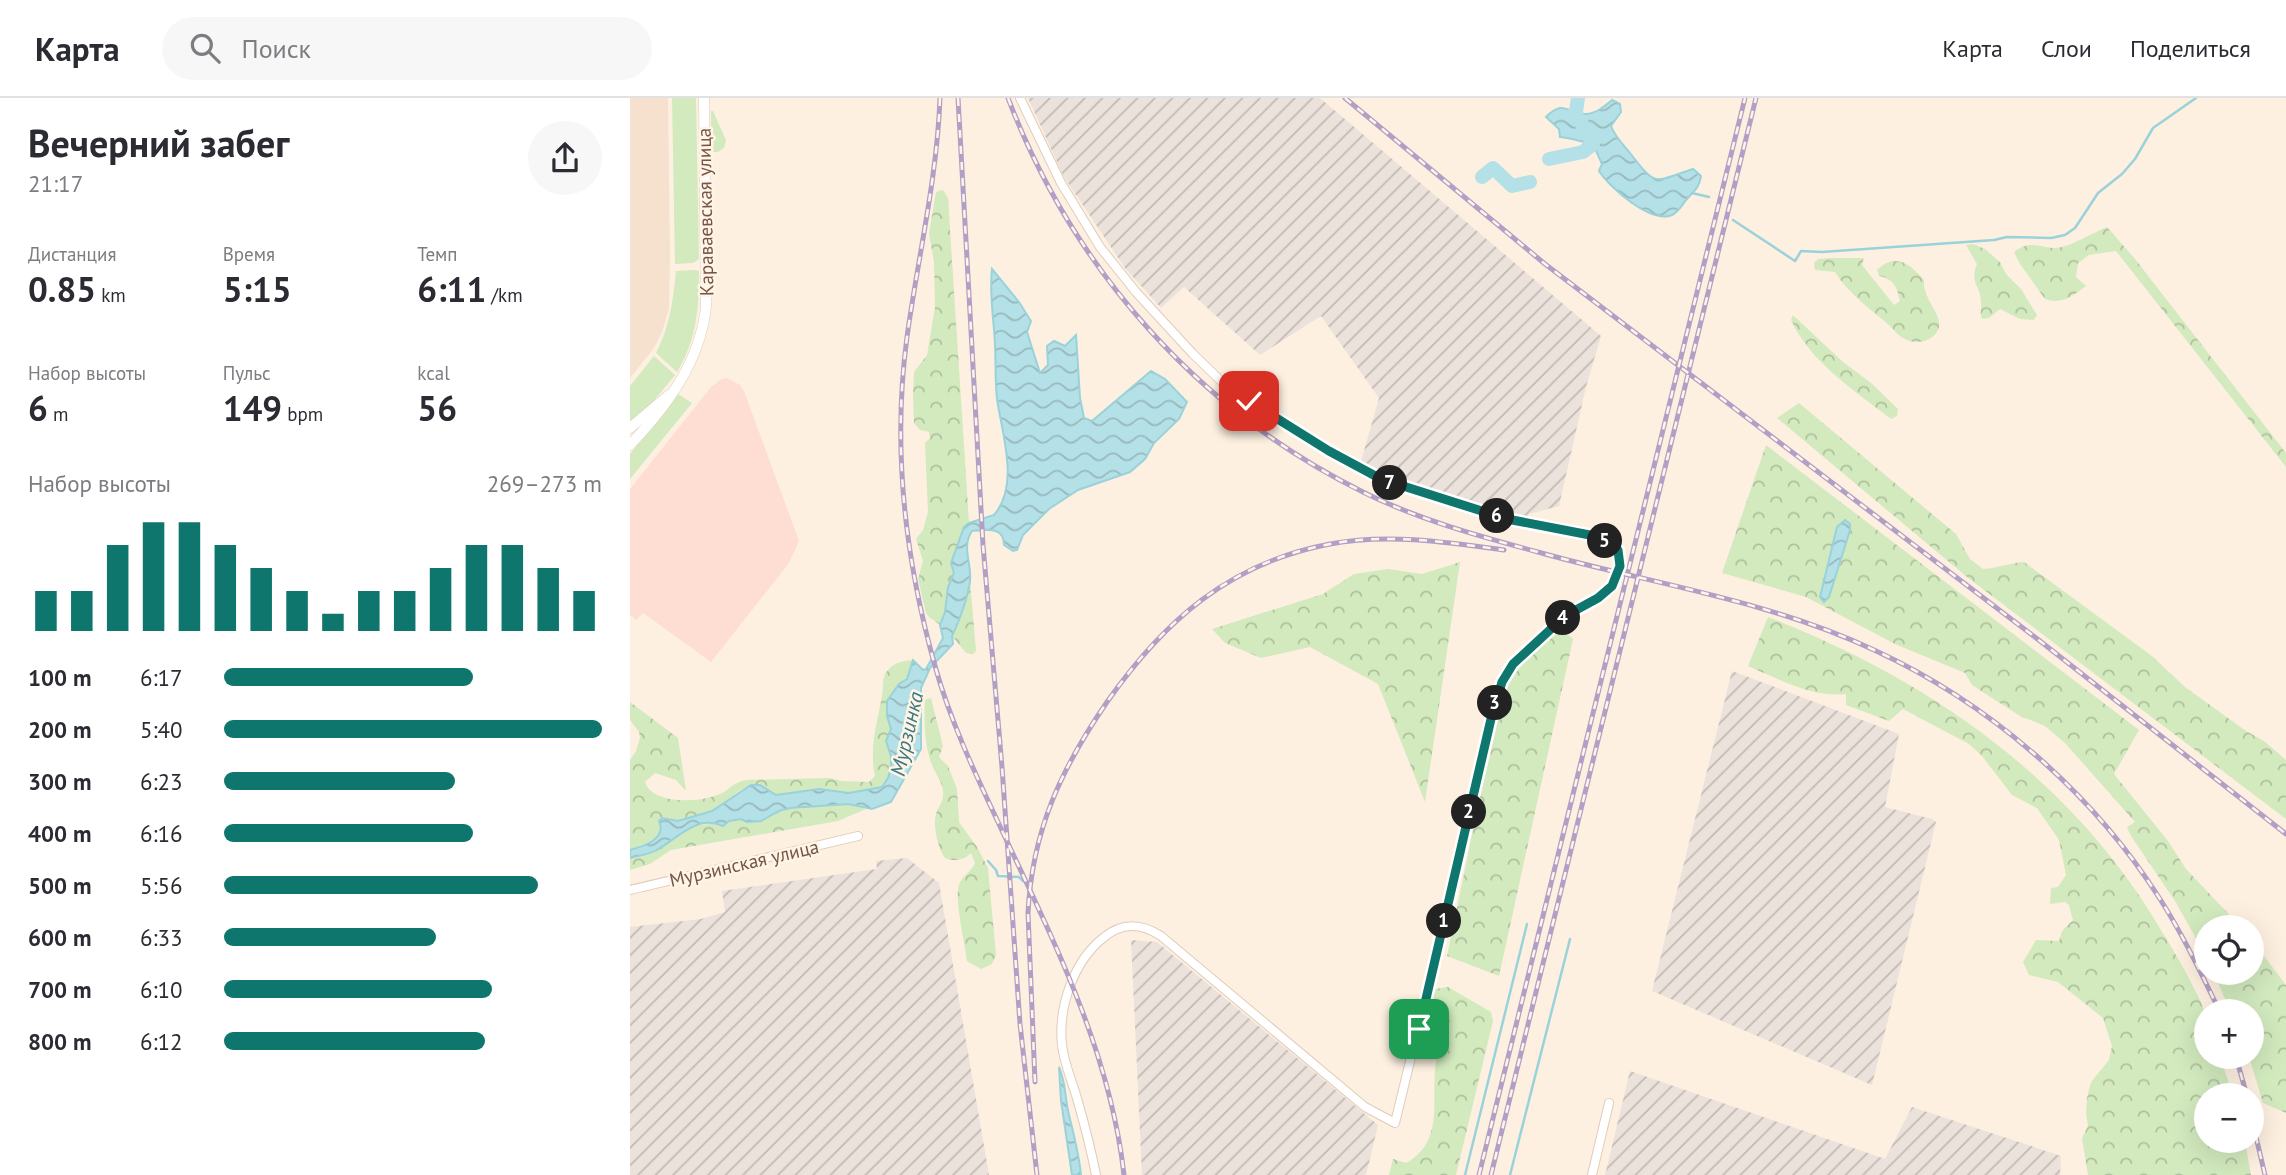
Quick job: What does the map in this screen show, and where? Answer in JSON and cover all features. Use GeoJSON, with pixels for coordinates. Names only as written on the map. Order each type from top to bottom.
{"type":"FeatureCollection","features":[{"type":"Feature","properties":{"kind":"street","name":"Караваевская улица"},"geometry":{"type":"LineString","coordinates":[[670,394],[690,365],[704,326],[704,98]]}},
{"type":"Feature","properties":{"kind":"street"},"geometry":{"type":"LineString","coordinates":[[1020,98],[1061,183],[1100,247],[1136,292],[1220,380],[1276,419],[1381,479],[1517,521],[1595,536],[1618,550],[1620,559],[1615,581],[1606,592],[1552,627],[1513,664],[1502,682],[1395,1123],[1365,1107],[1161,936],[1143,926],[1129,925],[1103,937],[1088,955],[1074,978],[1063,1015],[1062,1046],[1096,1175]]}},
{"type":"Feature","properties":{"kind":"street"},"geometry":{"type":"LineString","coordinates":[[630,428],[670,394]]}},
{"type":"Feature","properties":{"kind":"street"},"geometry":{"type":"LineString","coordinates":[[630,445],[665,406],[670,394]]}},
{"type":"Feature","properties":{"kind":"street","name":"Мурзинская улица"},"geometry":{"type":"LineString","coordinates":[[630,890],[858,836]]}},
{"type":"Feature","properties":{"kind":"street"},"geometry":{"type":"LineString","coordinates":[[1592,1175],[1609,1103]]}},
{"type":"Feature","properties":{"kind":"shaded area"},"geometry":{"type":"Polygon","coordinates":[[[630,98],[668,98],[670,254],[669,309],[662,332],[654,348],[630,378],[630,98]]]}},
{"type":"Feature","properties":{"kind":"shaded area"},"geometry":{"type":"Polygon","coordinates":[[[1028,98],[1320,98],[1601,336],[1586,387],[1559,506],[1529,514],[1526,522],[1383,477],[1360,465],[1379,398],[1321,316],[1260,355],[1184,287],[1161,308],[1125,268],[1064,177],[1028,98]]]}},
{"type":"Feature","properties":{"kind":"shaded area"},"geometry":{"type":"Polygon","coordinates":[[[727,378],[740,385],[744,391],[799,541],[789,563],[711,662],[643,613],[636,620],[630,615],[630,489],[711,387],[727,378]]]}},
{"type":"Feature","properties":{"kind":"shaded area"},"geometry":{"type":"Polygon","coordinates":[[[1732,671],[1899,734],[1885,807],[1936,822],[1872,1085],[1652,991],[1732,671]]]}},
{"type":"Feature","properties":{"kind":"shaded area"},"geometry":{"type":"Polygon","coordinates":[[[907,858],[939,883],[989,1175],[630,1175],[630,927],[701,919],[725,912],[722,891],[877,869],[876,861],[907,858]]]}},
{"type":"Feature","properties":{"kind":"shaded area"},"geometry":{"type":"Polygon","coordinates":[[[1131,940],[1157,942],[1378,1125],[1366,1175],[1142,1175],[1131,940]]]}},
{"type":"Feature","properties":{"kind":"shaded area"},"geometry":{"type":"Polygon","coordinates":[[[1630,1071],[1885,1159],[1912,1107],[2061,1156],[2060,1175],[1605,1175],[1630,1071]]]}},
{"type":"Feature","properties":{"kind":"green space"},"geometry":{"type":"Polygon","coordinates":[[[672,98],[696,98],[699,259],[693,263],[675,264],[672,98]]]}},
{"type":"Feature","properties":{"kind":"green space"},"geometry":{"type":"Polygon","coordinates":[[[711,111],[726,140],[724,148],[718,152],[713,152],[711,148],[711,111]]]}},
{"type":"Feature","properties":{"kind":"green space"},"geometry":{"type":"Polygon","coordinates":[[[943,190],[948,198],[969,523],[964,527],[951,563],[954,572],[940,625],[926,613],[918,579],[923,561],[916,539],[923,530],[928,512],[925,443],[930,438],[929,432],[920,430],[914,423],[913,396],[914,372],[927,355],[935,307],[934,262],[929,234],[936,192],[943,190]]]}},
{"type":"Feature","properties":{"kind":"green space"},"geometry":{"type":"Polygon","coordinates":[[[2107,227],[2286,453],[2286,467],[2116,251],[2089,255],[2078,263],[2076,277],[2086,286],[2072,296],[2056,301],[2045,299],[2014,252],[2030,245],[2061,247],[2107,227]]]}},
{"type":"Feature","properties":{"kind":"green space"},"geometry":{"type":"Polygon","coordinates":[[[1973,244],[1985,249],[2000,262],[2037,315],[2034,320],[2020,319],[2000,309],[1989,318],[1982,319],[1974,276],[1977,264],[1966,245],[1973,244]]]}},
{"type":"Feature","properties":{"kind":"green space"},"geometry":{"type":"Polygon","coordinates":[[[1864,258],[1862,265],[1894,305],[1900,301],[1896,288],[1888,279],[1879,276],[1877,270],[1890,262],[1897,261],[1908,265],[1924,280],[1926,294],[1938,319],[1938,330],[1928,340],[1919,342],[1900,336],[1853,294],[1835,272],[1815,270],[1814,263],[1818,259],[1864,258]]]}},
{"type":"Feature","properties":{"kind":"green space"},"geometry":{"type":"Polygon","coordinates":[[[676,271],[699,271],[693,335],[677,372],[656,353],[670,313],[676,271]]]}},
{"type":"Feature","properties":{"kind":"green space"},"geometry":{"type":"Polygon","coordinates":[[[1793,315],[1898,409],[1897,416],[1891,419],[1822,363],[1800,335],[1791,320],[1793,315]]]}},
{"type":"Feature","properties":{"kind":"green space"},"geometry":{"type":"Polygon","coordinates":[[[654,356],[675,375],[651,404],[630,423],[630,386],[654,356]]]}},
{"type":"Feature","properties":{"kind":"green space"},"geometry":{"type":"Polygon","coordinates":[[[678,394],[692,403],[630,479],[630,454],[678,394]]]}},
{"type":"Feature","properties":{"kind":"green space"},"geometry":{"type":"Polygon","coordinates":[[[1799,403],[1956,534],[1970,559],[1983,569],[2024,562],[2152,656],[2185,687],[2264,741],[2286,760],[2286,819],[1967,577],[1777,418],[1799,403]]]}},
{"type":"Feature","properties":{"kind":"green space"},"geometry":{"type":"Polygon","coordinates":[[[1766,445],[2139,730],[2114,774],[2168,841],[2186,869],[2230,915],[2194,915],[2194,935],[2175,901],[2131,836],[2127,827],[2135,822],[2065,743],[2045,726],[2020,716],[1972,685],[1965,673],[1895,644],[1806,597],[1722,573],[1766,445]]]}},
{"type":"Feature","properties":{"kind":"green space"},"geometry":{"type":"Polygon","coordinates":[[[1460,562],[1425,802],[1378,684],[1310,647],[1261,658],[1225,643],[1212,629],[1323,594],[1354,574],[1388,569],[1422,574],[1460,562]]]}},
{"type":"Feature","properties":{"kind":"green space"},"geometry":{"type":"Polygon","coordinates":[[[970,581],[976,651],[973,654],[966,653],[952,636],[970,581]]]}},
{"type":"Feature","properties":{"kind":"green space"},"geometry":{"type":"Polygon","coordinates":[[[1768,617],[1828,642],[1941,705],[1994,742],[2043,783],[2088,829],[2128,880],[2169,943],[2199,999],[2194,999],[2194,1069],[2224,1069],[2229,1083],[2194,1083],[2194,1153],[2247,1153],[2251,1175],[2088,1175],[2082,1138],[2088,1126],[2087,1098],[2091,1082],[2109,1060],[2112,1046],[2103,1018],[2058,982],[2029,975],[2023,962],[2036,940],[2059,941],[2062,931],[2073,920],[2069,905],[2065,902],[2050,904],[2051,888],[2058,887],[2066,875],[2059,840],[2037,808],[2012,795],[1982,756],[1969,744],[1903,709],[1889,721],[1846,705],[1846,694],[1808,690],[1748,666],[1768,617]]]}},
{"type":"Feature","properties":{"kind":"green space"},"geometry":{"type":"Polygon","coordinates":[[[1565,632],[1573,639],[1499,976],[1447,956],[1508,678],[1553,633],[1565,632]]]}},
{"type":"Feature","properties":{"kind":"green space"},"geometry":{"type":"Polygon","coordinates":[[[913,660],[909,674],[899,684],[887,716],[891,729],[886,741],[891,767],[882,787],[849,793],[819,789],[775,795],[768,789],[742,789],[712,811],[678,821],[667,818],[659,823],[662,827],[655,839],[630,850],[630,760],[640,738],[630,720],[630,702],[678,738],[686,791],[676,780],[655,773],[645,782],[650,790],[668,799],[693,800],[716,796],[748,780],[829,778],[869,782],[875,776],[873,746],[884,676],[893,665],[913,660]]]}},
{"type":"Feature","properties":{"kind":"green space"},"geometry":{"type":"Polygon","coordinates":[[[931,698],[943,746],[939,757],[948,766],[957,789],[959,822],[988,868],[996,955],[992,964],[981,969],[967,961],[958,900],[960,882],[975,863],[971,853],[959,860],[945,858],[936,834],[935,821],[943,793],[929,757],[926,741],[925,700],[931,698]]]}},
{"type":"Feature","properties":{"kind":"green space"},"geometry":{"type":"Polygon","coordinates":[[[848,804],[866,809],[838,821],[671,850],[650,864],[630,870],[630,858],[654,852],[690,827],[713,823],[726,825],[729,821],[736,820],[767,819],[781,810],[848,804]]]}},
{"type":"Feature","properties":{"kind":"green space"},"geometry":{"type":"Polygon","coordinates":[[[2264,956],[2286,985],[2286,1113],[2264,1103],[2264,1083],[2257,1083],[2253,1069],[2264,1069],[2264,999],[2225,999],[2219,985],[2264,985],[2264,956]]]}},
{"type":"Feature","properties":{"kind":"green space"},"geometry":{"type":"Polygon","coordinates":[[[1448,987],[1491,1012],[1493,1021],[1456,1175],[1389,1175],[1393,1159],[1406,1163],[1426,1145],[1431,1134],[1439,1032],[1439,1020],[1434,1011],[1433,1000],[1435,989],[1448,987]]]}},
{"type":"Feature","properties":{"kind":"water"},"geometry":{"type":"Polygon","coordinates":[[[1612,100],[1620,104],[1621,112],[1611,126],[1613,130],[1651,177],[1663,179],[1693,169],[1701,176],[1696,189],[1672,215],[1653,214],[1621,195],[1599,171],[1602,164],[1593,144],[1560,137],[1559,129],[1546,117],[1552,111],[1562,108],[1581,114],[1591,113],[1612,100]]]}},
{"type":"Feature","properties":{"kind":"water"},"geometry":{"type":"Polygon","coordinates":[[[992,269],[1031,321],[1027,332],[1040,373],[1048,365],[1047,346],[1054,341],[1065,346],[1076,335],[1084,418],[1092,421],[1151,371],[1165,379],[1187,402],[1179,419],[1154,443],[1145,459],[1130,472],[1078,490],[1049,509],[1023,535],[1017,550],[1013,551],[1004,545],[1001,535],[994,530],[972,531],[967,543],[969,587],[952,636],[953,644],[930,668],[921,688],[921,749],[891,802],[872,809],[848,804],[791,808],[781,810],[761,821],[747,822],[741,819],[729,821],[723,826],[705,823],[688,829],[654,851],[630,858],[630,850],[657,837],[661,827],[659,821],[662,818],[678,821],[712,811],[751,785],[760,785],[776,795],[819,789],[849,793],[882,787],[888,778],[891,756],[886,741],[891,729],[887,716],[887,701],[899,684],[907,679],[913,660],[923,670],[926,669],[943,638],[940,625],[945,612],[948,587],[954,573],[951,563],[964,527],[994,515],[1002,503],[1006,489],[1007,459],[996,392],[992,269]]]}},
{"type":"Feature","properties":{"kind":"water"},"geometry":{"type":"Polygon","coordinates":[[[1845,520],[1850,524],[1850,530],[1829,597],[1824,602],[1820,597],[1837,527],[1845,520]]]}},
{"type":"Feature","properties":{"kind":"water"},"geometry":{"type":"Polygon","coordinates":[[[1059,1067],[1078,1152],[1081,1175],[1072,1175],[1059,1067]]]}},
{"type":"Feature","properties":{"kind":"waterway","name":"Мурзинка"},"geometry":{"type":"LineString","coordinates":[[1549,159],[1583,152],[1593,144],[1579,119],[1573,115],[1578,98]]}},
{"type":"Feature","properties":{"kind":"waterway"},"geometry":{"type":"LineString","coordinates":[[1733,220],[1795,261],[1801,251],[1822,252],[2065,235],[2075,228],[2098,193],[2122,174],[2135,159],[2153,128],[2196,98]]}},
{"type":"Feature","properties":{"kind":"waterway","name":"Мурзинка"},"geometry":{"type":"LineString","coordinates":[[1482,177],[1493,168],[1512,186],[1530,182]]}},
{"type":"Feature","properties":{"kind":"waterway"},"geometry":{"type":"LineString","coordinates":[[1692,193],[1709,197]]}},
{"type":"Feature","properties":{"kind":"waterway"},"geometry":{"type":"LineString","coordinates":[[988,861],[998,876],[1019,877],[1023,881]]}},
{"type":"Feature","properties":{"kind":"waterway"},"geometry":{"type":"LineString","coordinates":[[1465,1175],[1527,924]]}},
{"type":"Feature","properties":{"kind":"waterway"},"geometry":{"type":"LineString","coordinates":[[1510,1175],[1570,939]]}},
{"type":"Feature","properties":{"kind":"railway"},"geometry":{"type":"LineString","coordinates":[[940,98],[935,158],[903,379],[901,462],[916,585],[935,666],[955,726],[1076,994],[1092,1038],[1117,1128],[1124,1175]]}},
{"type":"Feature","properties":{"kind":"railway"},"geometry":{"type":"LineString","coordinates":[[958,98],[983,545],[1020,1024],[1037,1175]]}},
{"type":"Feature","properties":{"kind":"railway"},"geometry":{"type":"LineString","coordinates":[[1008,98],[1035,161],[1068,220],[1106,276],[1148,329],[1196,377],[1247,420],[1303,459],[1363,492],[1411,513],[1510,544],[1798,620],[1874,650],[1958,696],[2035,754],[2103,822],[2160,899],[2192,954],[2214,999]]}},
{"type":"Feature","properties":{"kind":"railway"},"geometry":{"type":"LineString","coordinates":[[1345,98],[1545,264],[2040,641],[2286,834]]}},
{"type":"Feature","properties":{"kind":"railway"},"geometry":{"type":"LineString","coordinates":[[1479,1175],[1745,98]]}},
{"type":"Feature","properties":{"kind":"railway"},"geometry":{"type":"LineString","coordinates":[[1491,1175],[1756,98]]}},
{"type":"Feature","properties":{"kind":"railway"},"geometry":{"type":"LineString","coordinates":[[1035,1082],[1028,913],[1031,883],[1043,828],[1052,802],[1076,752],[1107,702],[1152,646],[1176,621],[1230,581],[1261,565],[1294,553],[1330,544],[1373,539],[1439,542],[1504,550]]}},
{"type":"Feature","properties":{"kind":"railway"},"geometry":{"type":"LineString","coordinates":[[2239,1069],[2243,1083]]}},
{"type":"Feature","properties":{"kind":"railway"},"geometry":{"type":"LineString","coordinates":[[2260,1153],[2265,1175]]}},
{"type":"Feature","properties":{"kind":"route"},"geometry":{"type":"LineString","coordinates":[[1249,401],[1329,451],[1381,479],[1507,519],[1585,533],[1609,542],[1618,550],[1620,566],[1612,586],[1552,627],[1513,664],[1502,682],[1419,1029]]}}]}
